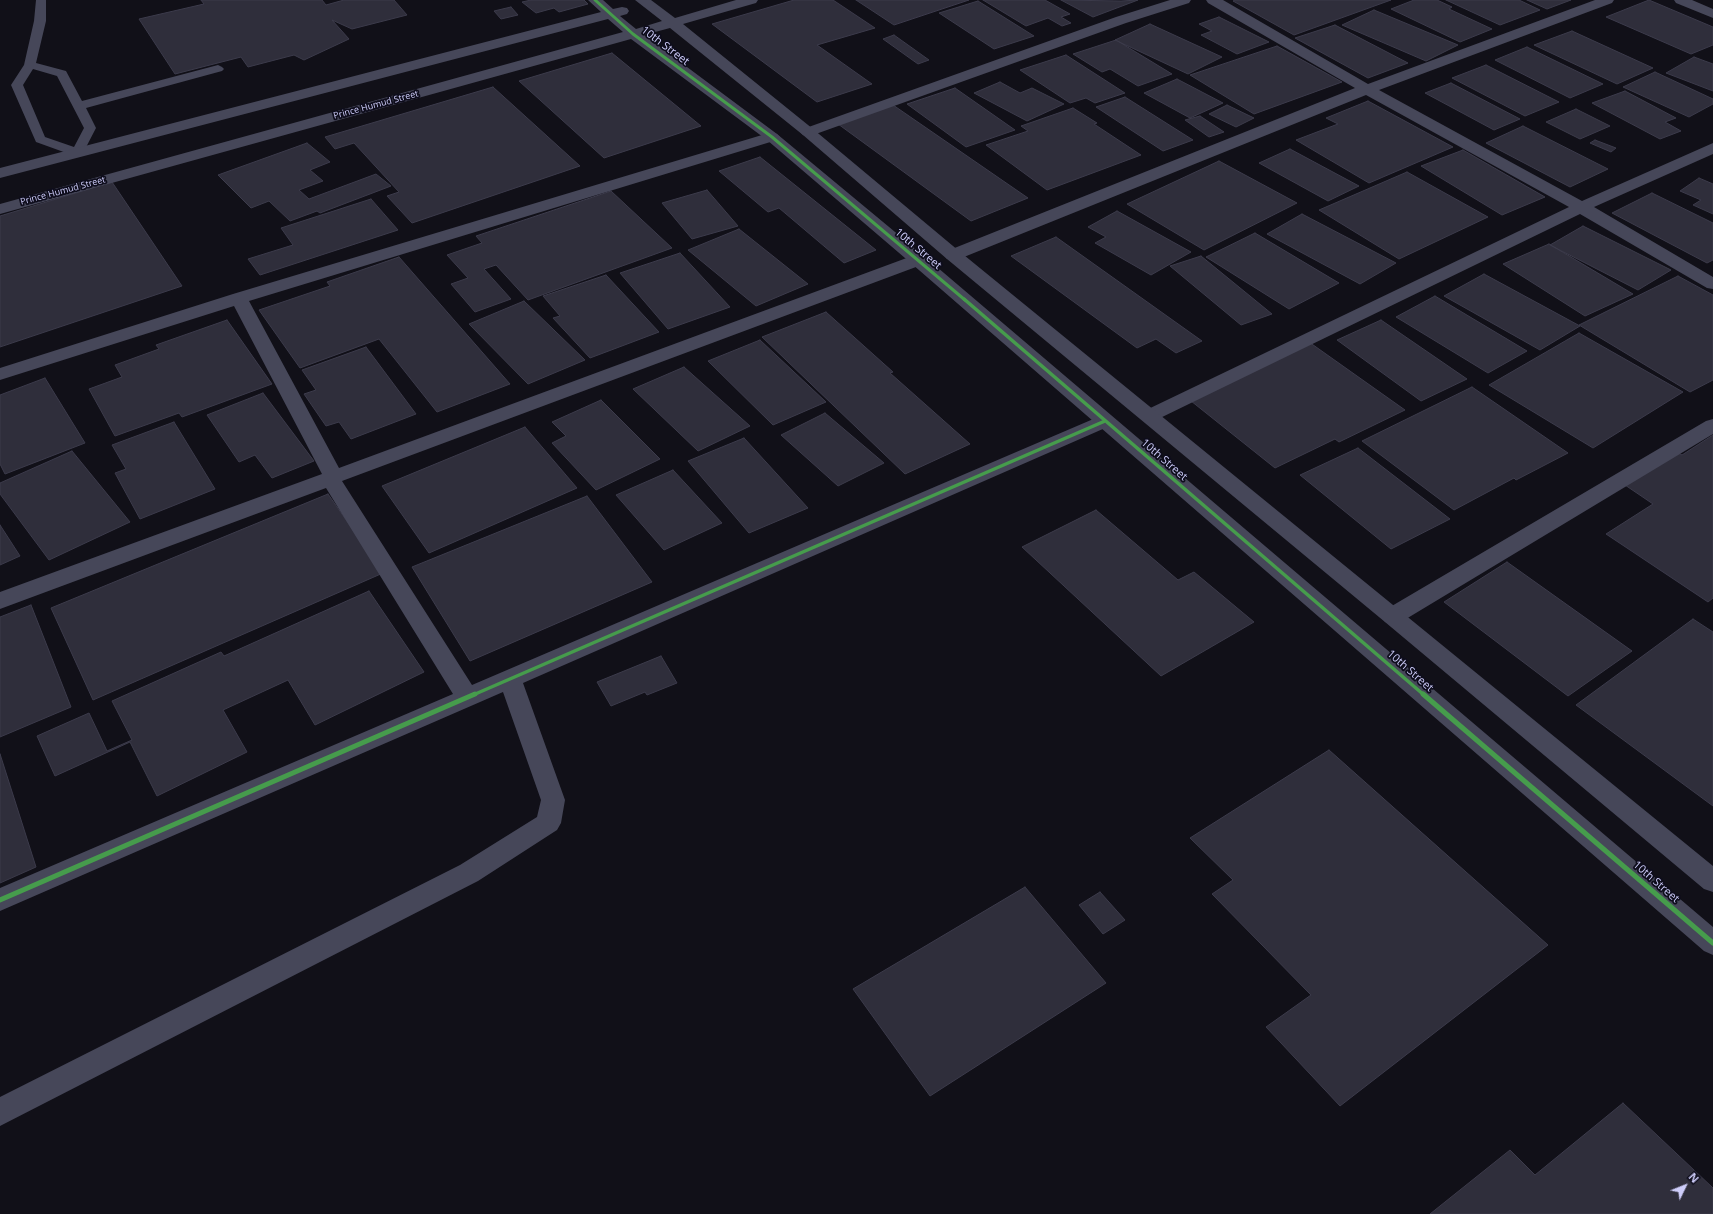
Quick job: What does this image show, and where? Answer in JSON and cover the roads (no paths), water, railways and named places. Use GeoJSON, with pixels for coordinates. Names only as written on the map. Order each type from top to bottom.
{"type":"FeatureCollection","features":[{"type":"Feature","properties":{"kind":"street","name":"10th Street"},"geometry":{"type":"LineString","coordinates":[[596,0],[633,34],[772,136],[1713,943]]}},
{"type":"Feature","properties":{"kind":"street","name":"Prince Humud Street"},"geometry":{"type":"LineString","coordinates":[[0,208],[633,34],[751,0]]}},
{"type":"Feature","properties":{"kind":"street"},"geometry":{"type":"LineString","coordinates":[[808,132],[1121,20],[1184,0]]}},
{"type":"Feature","properties":{"kind":"street"},"geometry":{"type":"LineString","coordinates":[[1213,0],[1368,89],[1581,207],[1713,284]]}},
{"type":"Feature","properties":{"kind":"street"},"geometry":{"type":"LineString","coordinates":[[953,255],[1368,89],[1608,0]]}},
{"type":"Feature","properties":{"kind":"street"},"geometry":{"type":"LineString","coordinates":[[1681,0],[1713,14]]}},
{"type":"Feature","properties":{"kind":"street","name":"10th Street"},"geometry":{"type":"LineString","coordinates":[[651,1],[672,22],[808,132],[953,255],[1713,881]]}},
{"type":"Feature","properties":{"kind":"street"},"geometry":{"type":"LineString","coordinates":[[0,172],[611,13],[651,1]]}},
{"type":"Feature","properties":{"kind":"street"},"geometry":{"type":"LineString","coordinates":[[0,374],[132,330],[772,136]]}},
{"type":"Feature","properties":{"kind":"street"},"geometry":{"type":"LineString","coordinates":[[1149,416],[1581,207],[1713,148]]}},
{"type":"Feature","properties":{"kind":"street"},"geometry":{"type":"LineString","coordinates":[[0,601],[918,260]]}},
{"type":"Feature","properties":{"kind":"street"},"geometry":{"type":"LineString","coordinates":[[238,298],[332,478],[467,697]]}},
{"type":"Feature","properties":{"kind":"street"},"geometry":{"type":"LineString","coordinates":[[0,900],[1105,421]]}},
{"type":"Feature","properties":{"kind":"street"},"geometry":{"type":"LineString","coordinates":[[1393,616],[1713,425]]}},
{"type":"Feature","properties":{"kind":"street"},"geometry":{"type":"LineString","coordinates":[[0,1112],[469,873],[548,823],[552,800],[510,678]]}},
{"type":"Feature","properties":{"kind":"lane"},"geometry":{"type":"LineString","coordinates":[[30,65],[62,74],[90,128],[77,152],[40,139],[17,85],[30,65],[40,21],[41,0]]}},
{"type":"Feature","properties":{"kind":"lane"},"geometry":{"type":"LineString","coordinates":[[78,106],[218,69]]}}]}
